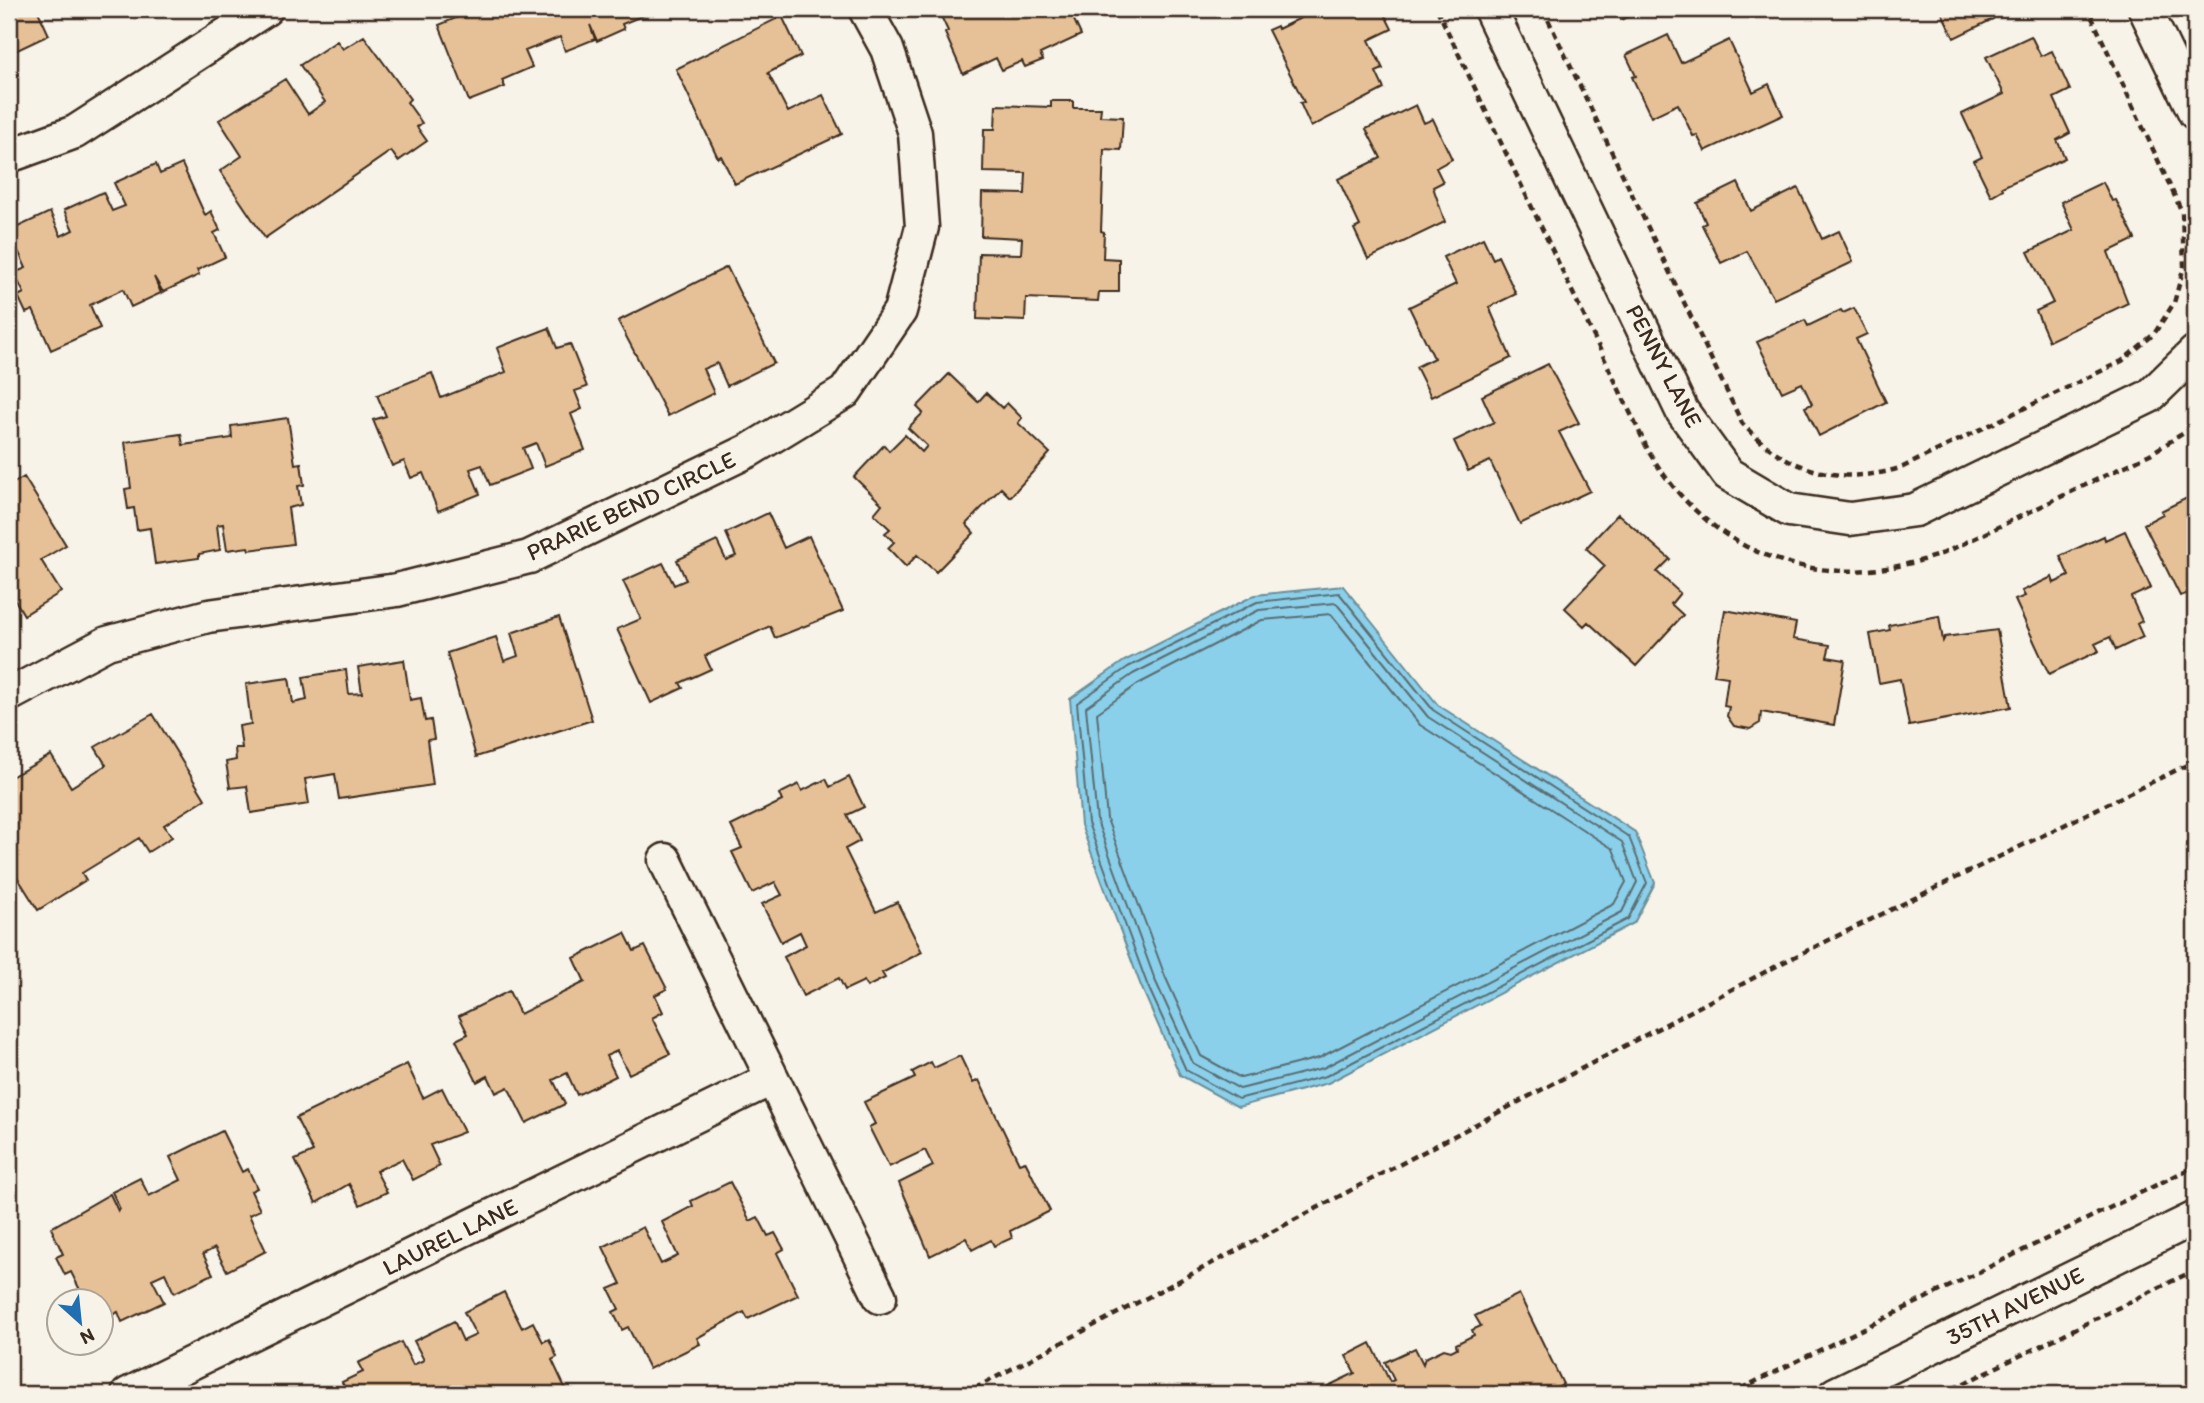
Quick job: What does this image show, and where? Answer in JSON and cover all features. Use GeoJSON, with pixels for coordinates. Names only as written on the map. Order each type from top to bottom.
{"type":"FeatureCollection","features":[{"type":"Feature","properties":{"kind":"street"},"geometry":{"type":"LineString","coordinates":[[9,156],[75,132],[266,9]]}},
{"type":"Feature","properties":{"kind":"street","name":"PRARIE BEND CIRCLE"},"geometry":{"type":"LineString","coordinates":[[9,695],[107,643],[208,617],[397,590],[529,557],[750,450],[845,392],[900,311],[922,227],[915,133],[887,49],[865,9]]}},
{"type":"Feature","properties":{"kind":"street","name":"PENNY LANE"},"geometry":{"type":"LineString","coordinates":[[1490,9],[1682,411],[1728,474],[1789,510],[1850,519],[1914,510],[2150,396],[2195,352]]}},
{"type":"Feature","properties":{"kind":"street"},"geometry":{"type":"LineString","coordinates":[[2145,9],[2195,113]]}},
{"type":"Feature","properties":{"kind":"street"},"geometry":{"type":"LineString","coordinates":[[665,860],[880,1297]]}},
{"type":"Feature","properties":{"kind":"street","name":"LAUREL LANE"},"geometry":{"type":"LineString","coordinates":[[128,1394],[771,1079]]}},
{"type":"Feature","properties":{"kind":"street","name":"35TH AVENUE"},"geometry":{"type":"LineString","coordinates":[[1835,1394],[2195,1218]]}},
{"type":"Feature","properties":{"kind":"path"},"geometry":{"type":"LineString","coordinates":[[1437,9],[1649,452],[1685,502],[1702,518],[1736,541],[1785,564],[1803,567],[1853,572],[1909,565],[1944,552],[2150,454],[2195,426]]}},
{"type":"Feature","properties":{"kind":"path"},"geometry":{"type":"LineString","coordinates":[[1544,9],[1742,423],[1755,438],[1788,461],[1807,470],[1848,477],[1868,476],[1903,467],[2101,372],[2139,349],[2159,327],[2174,303],[2185,266],[2182,212],[2088,9]]}},
{"type":"Feature","properties":{"kind":"path"},"geometry":{"type":"LineString","coordinates":[[2193,9],[2195,14]]}},
{"type":"Feature","properties":{"kind":"path"},"geometry":{"type":"LineString","coordinates":[[964,1394],[1784,962],[2195,761]]}},
{"type":"Feature","properties":{"kind":"path"},"geometry":{"type":"LineString","coordinates":[[1730,1394],[2195,1166]]}},
{"type":"Feature","properties":{"kind":"path"},"geometry":{"type":"LineString","coordinates":[[1942,1394],[2195,1270]]}},
{"type":"Feature","properties":{"kind":"water"},"geometry":{"type":"Polygon","coordinates":[[[1343,586],[1438,705],[1635,832],[1655,883],[1634,923],[1328,1083],[1238,1107],[1180,1075],[1141,986],[1081,825],[1070,699],[1124,661],[1255,595],[1343,586]]]}},
{"type":"Feature","properties":{"kind":"building"},"geometry":{"type":"Polygon","coordinates":[[[9,9],[37,9],[49,35],[9,54],[9,9]]]}},
{"type":"Feature","properties":{"kind":"building"},"geometry":{"type":"Polygon","coordinates":[[[461,9],[659,9],[622,24],[624,29],[597,41],[590,25],[595,39],[565,51],[560,37],[525,51],[532,67],[502,80],[505,87],[469,101],[439,25],[463,15],[461,9]]]}},
{"type":"Feature","properties":{"kind":"building"},"geometry":{"type":"Polygon","coordinates":[[[946,9],[1069,9],[1081,35],[1040,54],[1043,60],[1025,67],[1022,61],[1002,70],[996,58],[963,74],[939,12],[946,9]]]}},
{"type":"Feature","properties":{"kind":"building"},"geometry":{"type":"Polygon","coordinates":[[[1319,9],[1382,9],[1392,29],[1369,40],[1383,69],[1376,72],[1384,89],[1311,127],[1300,103],[1304,102],[1268,30],[1277,26],[1278,29],[1319,9]]]}},
{"type":"Feature","properties":{"kind":"building"},"geometry":{"type":"Polygon","coordinates":[[[1616,9],[1644,9],[1621,20],[1616,9]]]}},
{"type":"Feature","properties":{"kind":"building"},"geometry":{"type":"Polygon","coordinates":[[[1940,9],[1997,9],[1990,12],[1993,19],[1954,38],[1940,9]]]}},
{"type":"Feature","properties":{"kind":"building"},"geometry":{"type":"Polygon","coordinates":[[[782,16],[801,56],[768,73],[788,112],[823,95],[842,134],[735,184],[721,156],[718,158],[676,69],[782,16]]]}},
{"type":"Feature","properties":{"kind":"building"},"geometry":{"type":"Polygon","coordinates":[[[1668,35],[1681,63],[1729,40],[1753,92],[1769,84],[1783,115],[1705,151],[1697,135],[1693,136],[1678,104],[1651,117],[1632,77],[1636,76],[1626,55],[1668,35]]]}},
{"type":"Feature","properties":{"kind":"building"},"geometry":{"type":"Polygon","coordinates":[[[364,36],[410,99],[407,102],[422,123],[417,127],[427,141],[398,161],[391,151],[265,238],[220,171],[242,156],[219,120],[285,79],[308,114],[325,102],[300,65],[337,41],[343,49],[364,36]]]}},
{"type":"Feature","properties":{"kind":"building"},"geometry":{"type":"Polygon","coordinates":[[[2031,36],[2041,56],[2052,51],[2070,90],[2054,98],[2070,133],[2057,140],[2065,158],[2002,187],[2003,189],[1991,196],[1974,161],[1982,157],[1962,114],[2004,94],[1986,57],[2031,36]]]}},
{"type":"Feature","properties":{"kind":"building"},"geometry":{"type":"Polygon","coordinates":[[[1051,101],[1073,101],[1073,108],[1101,108],[1100,116],[1123,117],[1121,150],[1104,149],[1101,231],[1104,232],[1103,258],[1119,259],[1119,292],[1099,292],[1098,301],[1026,298],[1025,321],[977,319],[979,253],[1021,254],[1022,238],[981,236],[982,193],[1025,194],[1026,173],[983,172],[984,129],[995,129],[996,105],[1051,107],[1051,101]]]}},
{"type":"Feature","properties":{"kind":"building"},"geometry":{"type":"Polygon","coordinates":[[[1416,105],[1424,123],[1433,119],[1452,159],[1436,168],[1443,182],[1433,187],[1445,222],[1368,259],[1354,229],[1360,226],[1338,179],[1381,158],[1366,129],[1416,105]]]}},
{"type":"Feature","properties":{"kind":"building"},"geometry":{"type":"Polygon","coordinates":[[[156,164],[160,174],[182,164],[205,215],[211,211],[220,230],[214,233],[225,257],[197,270],[199,275],[163,292],[154,277],[161,293],[131,307],[123,289],[90,305],[100,328],[51,350],[33,310],[26,313],[18,296],[24,293],[14,273],[26,268],[9,231],[50,212],[61,236],[73,230],[64,210],[103,192],[112,211],[125,206],[114,183],[156,164]]]}},
{"type":"Feature","properties":{"kind":"building"},"geometry":{"type":"Polygon","coordinates":[[[2103,182],[2112,201],[2116,200],[2135,239],[2108,252],[2128,303],[2049,341],[2036,311],[2053,303],[2028,252],[2074,230],[2061,202],[2103,182]]]}},
{"type":"Feature","properties":{"kind":"building"},"geometry":{"type":"Polygon","coordinates":[[[1738,183],[1751,211],[1798,188],[1822,239],[1839,231],[1853,262],[1774,299],[1747,251],[1721,263],[1702,225],[1706,223],[1697,203],[1738,183]]]}},
{"type":"Feature","properties":{"kind":"building"},"geometry":{"type":"Polygon","coordinates":[[[1483,238],[1493,259],[1498,256],[1516,294],[1489,307],[1511,358],[1431,397],[1416,367],[1434,358],[1409,307],[1456,284],[1443,257],[1483,238]]]}},
{"type":"Feature","properties":{"kind":"building"},"geometry":{"type":"Polygon","coordinates":[[[727,267],[774,363],[727,386],[717,363],[703,369],[714,393],[668,416],[618,321],[727,267]]]}},
{"type":"Feature","properties":{"kind":"building"},"geometry":{"type":"Polygon","coordinates":[[[1854,308],[1867,334],[1856,339],[1886,402],[1819,436],[1805,407],[1812,404],[1802,383],[1782,392],[1757,342],[1805,320],[1808,326],[1841,310],[1843,313],[1854,308]]]}},
{"type":"Feature","properties":{"kind":"building"},"geometry":{"type":"Polygon","coordinates":[[[549,328],[557,348],[570,344],[587,387],[575,391],[582,409],[571,414],[585,450],[545,466],[536,443],[523,448],[531,469],[490,485],[482,465],[470,469],[480,494],[438,511],[423,473],[411,478],[404,461],[392,466],[373,420],[386,416],[377,395],[432,373],[441,398],[506,372],[497,348],[549,328]]]}},
{"type":"Feature","properties":{"kind":"building"},"geometry":{"type":"Polygon","coordinates":[[[1548,364],[1579,423],[1559,432],[1590,491],[1520,524],[1490,461],[1468,471],[1454,441],[1494,422],[1482,396],[1548,364]]]}},
{"type":"Feature","properties":{"kind":"building"},"geometry":{"type":"Polygon","coordinates":[[[949,374],[978,402],[986,393],[1002,408],[1007,403],[1022,418],[1018,423],[1050,453],[1010,497],[1001,488],[966,524],[974,533],[936,572],[917,555],[906,567],[888,548],[894,542],[885,533],[890,529],[874,514],[882,504],[854,477],[884,445],[889,451],[905,435],[922,452],[927,446],[908,428],[923,413],[917,407],[949,374]]]}},
{"type":"Feature","properties":{"kind":"building"},"geometry":{"type":"Polygon","coordinates":[[[288,418],[295,464],[301,463],[304,485],[298,486],[301,505],[288,508],[293,544],[227,550],[223,524],[217,525],[220,550],[199,554],[199,558],[155,564],[150,528],[137,530],[134,508],[128,509],[125,489],[131,488],[125,442],[181,434],[183,445],[232,438],[231,426],[288,418]]]}},
{"type":"Feature","properties":{"kind":"building"},"geometry":{"type":"Polygon","coordinates":[[[24,477],[66,545],[41,560],[61,592],[24,615],[9,590],[9,486],[24,477]]]}},
{"type":"Feature","properties":{"kind":"building"},"geometry":{"type":"Polygon","coordinates":[[[2195,494],[2195,591],[2180,596],[2144,524],[2163,514],[2161,511],[2195,494]]]}},
{"type":"Feature","properties":{"kind":"building"},"geometry":{"type":"Polygon","coordinates":[[[768,513],[784,548],[809,536],[843,611],[775,638],[770,626],[705,656],[711,669],[680,683],[683,688],[651,703],[617,629],[641,619],[623,581],[663,563],[674,585],[686,580],[677,560],[717,541],[726,560],[736,556],[726,533],[768,513]]]}},
{"type":"Feature","properties":{"kind":"building"},"geometry":{"type":"Polygon","coordinates":[[[1618,514],[1670,559],[1657,572],[1680,593],[1671,604],[1683,615],[1636,666],[1588,622],[1584,626],[1565,608],[1605,566],[1586,548],[1618,514]]]}},
{"type":"Feature","properties":{"kind":"building"},"geometry":{"type":"Polygon","coordinates":[[[2125,531],[2151,588],[2131,597],[2142,621],[2137,624],[2143,637],[2116,650],[2110,637],[2095,644],[2099,651],[2049,674],[2015,600],[2025,596],[2022,591],[2052,577],[2054,583],[2069,576],[2060,556],[2104,536],[2105,540],[2125,531]]]}},
{"type":"Feature","properties":{"kind":"building"},"geometry":{"type":"Polygon","coordinates":[[[1725,610],[1796,623],[1793,639],[1830,645],[1827,657],[1845,660],[1834,725],[1761,712],[1760,723],[1750,729],[1734,726],[1727,716],[1729,707],[1724,706],[1728,677],[1714,675],[1725,610]]]}},
{"type":"Feature","properties":{"kind":"building"},"geometry":{"type":"Polygon","coordinates":[[[1939,616],[1943,641],[1945,637],[1997,630],[2011,707],[1909,726],[1900,679],[1879,683],[1870,634],[1890,630],[1889,625],[1939,616]]]}},
{"type":"Feature","properties":{"kind":"building"},"geometry":{"type":"Polygon","coordinates":[[[559,617],[592,720],[476,757],[447,653],[496,637],[504,661],[518,656],[511,633],[559,617]]]}},
{"type":"Feature","properties":{"kind":"building"},"geometry":{"type":"Polygon","coordinates":[[[404,660],[410,700],[421,698],[425,721],[431,720],[434,739],[427,740],[433,785],[339,799],[335,774],[305,779],[309,804],[251,813],[247,786],[230,788],[226,762],[236,760],[235,748],[242,748],[239,726],[251,724],[246,684],[289,678],[293,703],[307,700],[303,677],[346,670],[349,694],[362,693],[358,667],[404,660]]]}},
{"type":"Feature","properties":{"kind":"building"},"geometry":{"type":"Polygon","coordinates":[[[153,714],[205,799],[164,825],[172,837],[148,852],[139,838],[82,873],[86,880],[38,910],[14,872],[9,874],[9,778],[51,755],[71,787],[106,765],[95,747],[153,714]]]}},
{"type":"Feature","properties":{"kind":"building"},"geometry":{"type":"Polygon","coordinates":[[[849,777],[864,807],[847,815],[860,841],[845,849],[876,912],[897,902],[922,952],[882,973],[885,978],[867,987],[864,981],[845,990],[839,978],[803,996],[784,957],[806,945],[800,932],[781,942],[762,904],[782,895],[775,882],[752,893],[732,852],[742,848],[731,826],[782,801],[779,794],[799,784],[802,791],[826,779],[830,787],[849,777]]]}},
{"type":"Feature","properties":{"kind":"building"},"geometry":{"type":"Polygon","coordinates":[[[625,933],[634,951],[645,946],[667,989],[655,995],[663,1012],[652,1018],[670,1054],[629,1074],[617,1051],[606,1056],[616,1076],[577,1095],[567,1073],[553,1080],[565,1104],[526,1123],[508,1087],[496,1093],[488,1076],[477,1082],[456,1040],[468,1034],[459,1016],[509,991],[520,1014],[585,982],[574,958],[625,933]]]}},
{"type":"Feature","properties":{"kind":"building"},"geometry":{"type":"Polygon","coordinates":[[[960,1056],[973,1083],[979,1080],[1019,1163],[1025,1161],[1050,1211],[1010,1231],[1012,1238],[994,1246],[991,1240],[972,1250],[966,1238],[930,1256],[899,1183],[933,1166],[925,1150],[889,1167],[869,1127],[875,1124],[864,1102],[915,1078],[912,1072],[931,1062],[934,1068],[960,1056]]]}},
{"type":"Feature","properties":{"kind":"building"},"geometry":{"type":"Polygon","coordinates":[[[407,1064],[423,1098],[442,1088],[464,1132],[430,1145],[440,1166],[413,1180],[402,1159],[376,1171],[387,1192],[360,1205],[349,1184],[316,1203],[295,1160],[313,1152],[296,1118],[407,1064]]]}},
{"type":"Feature","properties":{"kind":"building"},"geometry":{"type":"Polygon","coordinates":[[[222,1131],[242,1172],[248,1169],[257,1188],[251,1191],[260,1210],[249,1215],[266,1251],[227,1271],[215,1248],[203,1254],[213,1274],[174,1293],[165,1273],[152,1279],[164,1302],[122,1322],[118,1312],[116,1313],[116,1288],[79,1288],[71,1272],[65,1275],[56,1257],[63,1254],[51,1228],[110,1194],[118,1211],[120,1209],[112,1192],[140,1178],[149,1196],[181,1180],[170,1157],[222,1131]]]}},
{"type":"Feature","properties":{"kind":"building"},"geometry":{"type":"Polygon","coordinates":[[[730,1182],[750,1221],[758,1217],[768,1236],[775,1233],[784,1249],[777,1253],[798,1295],[748,1319],[744,1312],[697,1338],[700,1344],[649,1369],[628,1327],[622,1330],[613,1312],[619,1309],[609,1289],[621,1284],[603,1247],[643,1227],[661,1264],[678,1256],[662,1222],[693,1206],[691,1201],[730,1182]]]}},
{"type":"Feature","properties":{"kind":"building"},"geometry":{"type":"Polygon","coordinates":[[[504,1292],[522,1328],[533,1322],[543,1342],[549,1339],[557,1357],[552,1360],[568,1394],[347,1394],[342,1382],[363,1372],[358,1363],[401,1342],[413,1365],[424,1360],[414,1341],[454,1321],[463,1341],[476,1335],[464,1312],[504,1292]]]}},
{"type":"Feature","properties":{"kind":"building"},"geometry":{"type":"Polygon","coordinates":[[[1519,1294],[1563,1384],[1543,1394],[1320,1394],[1330,1390],[1328,1386],[1355,1373],[1346,1356],[1371,1343],[1390,1382],[1394,1380],[1385,1362],[1415,1348],[1423,1364],[1425,1358],[1444,1349],[1451,1351],[1457,1348],[1456,1344],[1474,1335],[1472,1330],[1481,1326],[1475,1316],[1519,1294]]]}}]}
